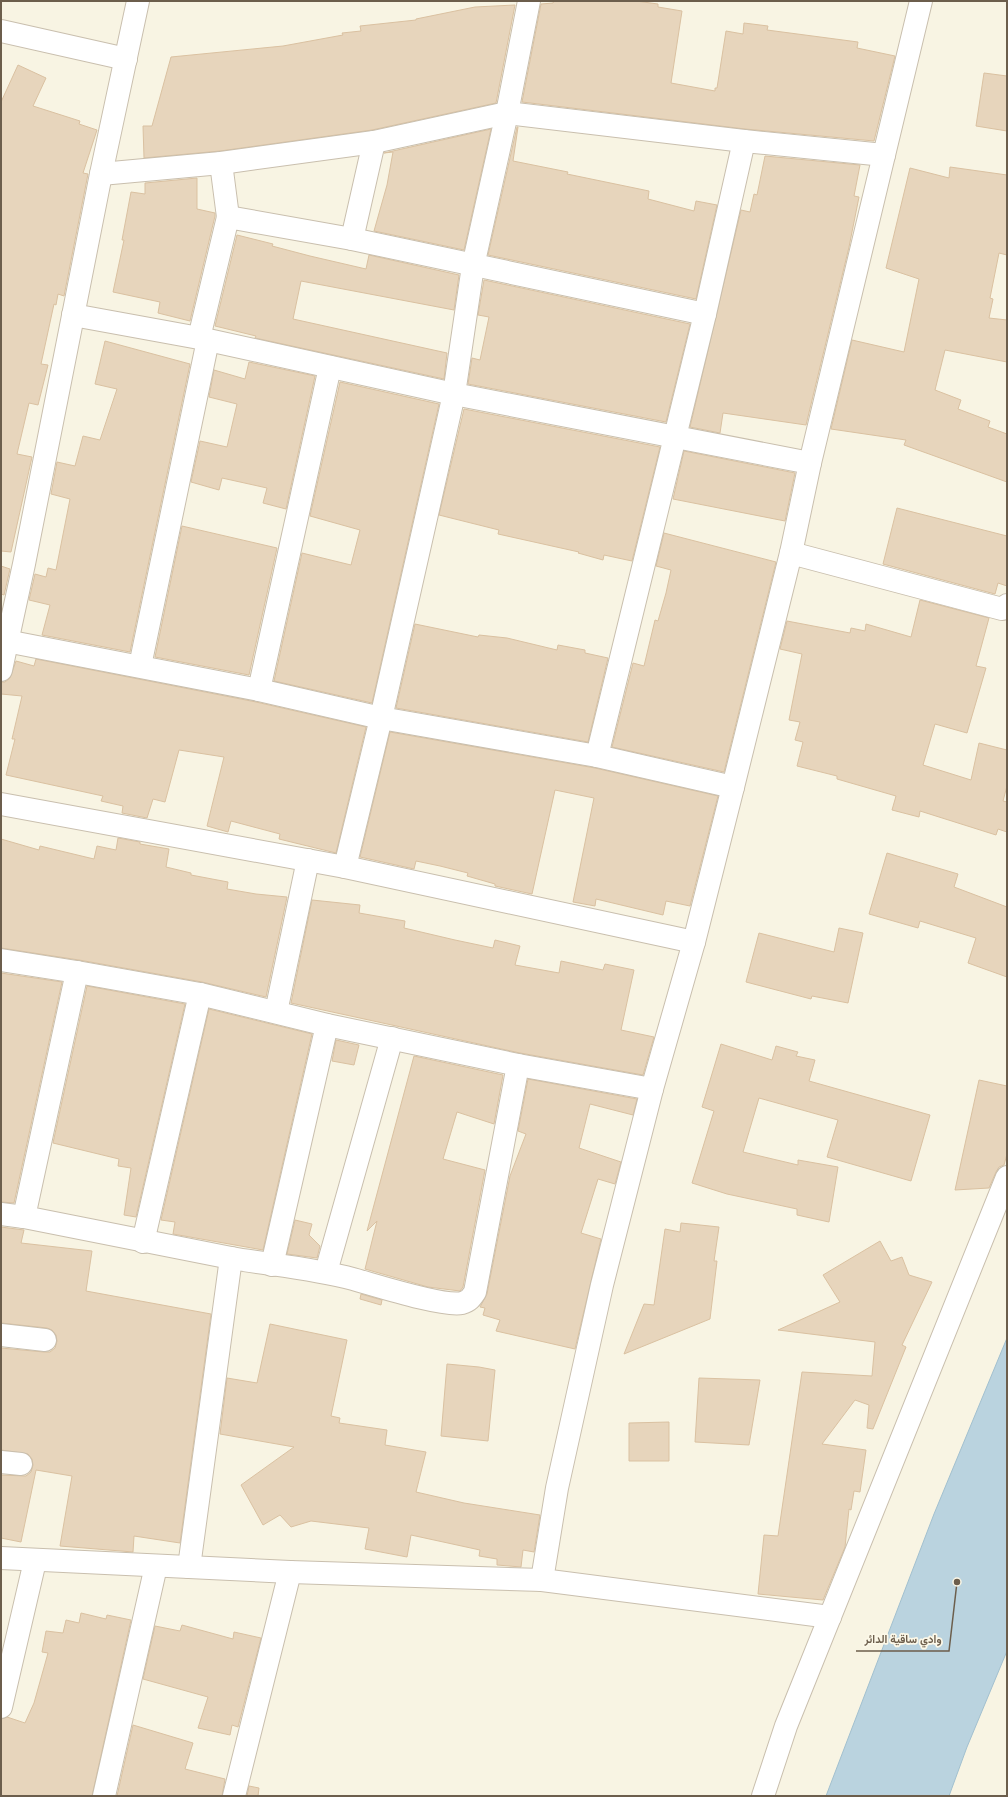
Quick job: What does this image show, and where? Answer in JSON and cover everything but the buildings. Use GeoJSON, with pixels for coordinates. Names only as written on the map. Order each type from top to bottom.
{"type":"FeatureCollection","features":[{"type":"Feature","properties":{"kind":"street"},"geometry":{"type":"LineString","coordinates":[[1,670],[4,641],[138,1]]}},
{"type":"Feature","properties":{"kind":"street"},"geometry":{"type":"LineString","coordinates":[[345,867],[454,394],[473,266],[507,113],[529,1]]}},
{"type":"Feature","properties":{"kind":"street"},"geometry":{"type":"LineString","coordinates":[[542,1580],[557,1488],[602,1285],[652,1089],[694,942],[733,787],[791,553],[810,463],[921,1]]}},
{"type":"Feature","properties":{"kind":"street"},"geometry":{"type":"LineString","coordinates":[[1,31],[126,59]]}},
{"type":"Feature","properties":{"kind":"street"},"geometry":{"type":"LineString","coordinates":[[101,174],[221,163],[374,142],[507,113],[884,155]]}},
{"type":"Feature","properties":{"kind":"street"},"geometry":{"type":"LineString","coordinates":[[597,756],[705,314],[744,140]]}},
{"type":"Feature","properties":{"kind":"street"},"geometry":{"type":"LineString","coordinates":[[352,239],[374,142]]}},
{"type":"Feature","properties":{"kind":"street"},"geometry":{"type":"LineString","coordinates":[[140,666],[228,217],[221,163]]}},
{"type":"Feature","properties":{"kind":"street"},"geometry":{"type":"LineString","coordinates":[[228,217],[352,239],[473,266],[705,314]]}},
{"type":"Feature","properties":{"kind":"street"},"geometry":{"type":"LineString","coordinates":[[73,315],[204,339],[454,394],[810,463]]}},
{"type":"Feature","properties":{"kind":"street"},"geometry":{"type":"LineString","coordinates":[[259,690],[330,367]]}},
{"type":"Feature","properties":{"kind":"street"},"geometry":{"type":"LineString","coordinates":[[791,553],[1002,609],[1007,605]]}},
{"type":"Feature","properties":{"kind":"street"},"geometry":{"type":"LineString","coordinates":[[4,641],[259,690],[380,718],[597,756],[733,787]]}},
{"type":"Feature","properties":{"kind":"street"},"geometry":{"type":"LineString","coordinates":[[1,804],[345,867],[694,942]]}},
{"type":"Feature","properties":{"kind":"street"},"geometry":{"type":"LineString","coordinates":[[276,1012],[308,860]]}},
{"type":"Feature","properties":{"kind":"street"},"geometry":{"type":"LineString","coordinates":[[1,960],[200,994],[327,1025],[518,1065],[652,1089]]}},
{"type":"Feature","properties":{"kind":"street"},"geometry":{"type":"LineString","coordinates":[[24,1217],[77,972]]}},
{"type":"Feature","properties":{"kind":"street"},"geometry":{"type":"LineString","coordinates":[[143,1242],[200,994]]}},
{"type":"Feature","properties":{"kind":"street"},"geometry":{"type":"LineString","coordinates":[[272,1265],[327,1025]]}},
{"type":"Feature","properties":{"kind":"street"},"geometry":{"type":"LineString","coordinates":[[326,1272],[392,1038]]}},
{"type":"Feature","properties":{"kind":"street"},"geometry":{"type":"LineString","coordinates":[[1,1214],[24,1217],[143,1242],[231,1258],[326,1272],[449,1303],[461,1303],[470,1300],[475,1292],[518,1065]]}},
{"type":"Feature","properties":{"kind":"street"},"geometry":{"type":"LineString","coordinates":[[763,1796],[786,1726],[1007,1177]]}},
{"type":"Feature","properties":{"kind":"street"},"geometry":{"type":"LineString","coordinates":[[188,1567],[231,1258]]}},
{"type":"Feature","properties":{"kind":"street"},"geometry":{"type":"LineString","coordinates":[[1,1335],[45,1340]]}},
{"type":"Feature","properties":{"kind":"street"},"geometry":{"type":"LineString","coordinates":[[1,1558],[35,1561],[290,1572],[542,1580],[830,1617]]}},
{"type":"Feature","properties":{"kind":"street"},"geometry":{"type":"LineString","coordinates":[[1,1707],[35,1561]]}},
{"type":"Feature","properties":{"kind":"street"},"geometry":{"type":"LineString","coordinates":[[104,1796],[156,1566]]}},
{"type":"Feature","properties":{"kind":"street"},"geometry":{"type":"LineString","coordinates":[[234,1796],[290,1572]]}},
{"type":"Feature","properties":{"kind":"water"},"geometry":{"type":"Polygon","coordinates":[[[1007,1338],[1007,1651],[967,1747],[949,1796],[826,1796],[934,1514],[1007,1338]]]}},
{"type":"Feature","properties":{"kind":"place","name":"وادي ساقية الدائر"},"geometry":{"type":"Point","coordinates":[957,1582]}}]}
